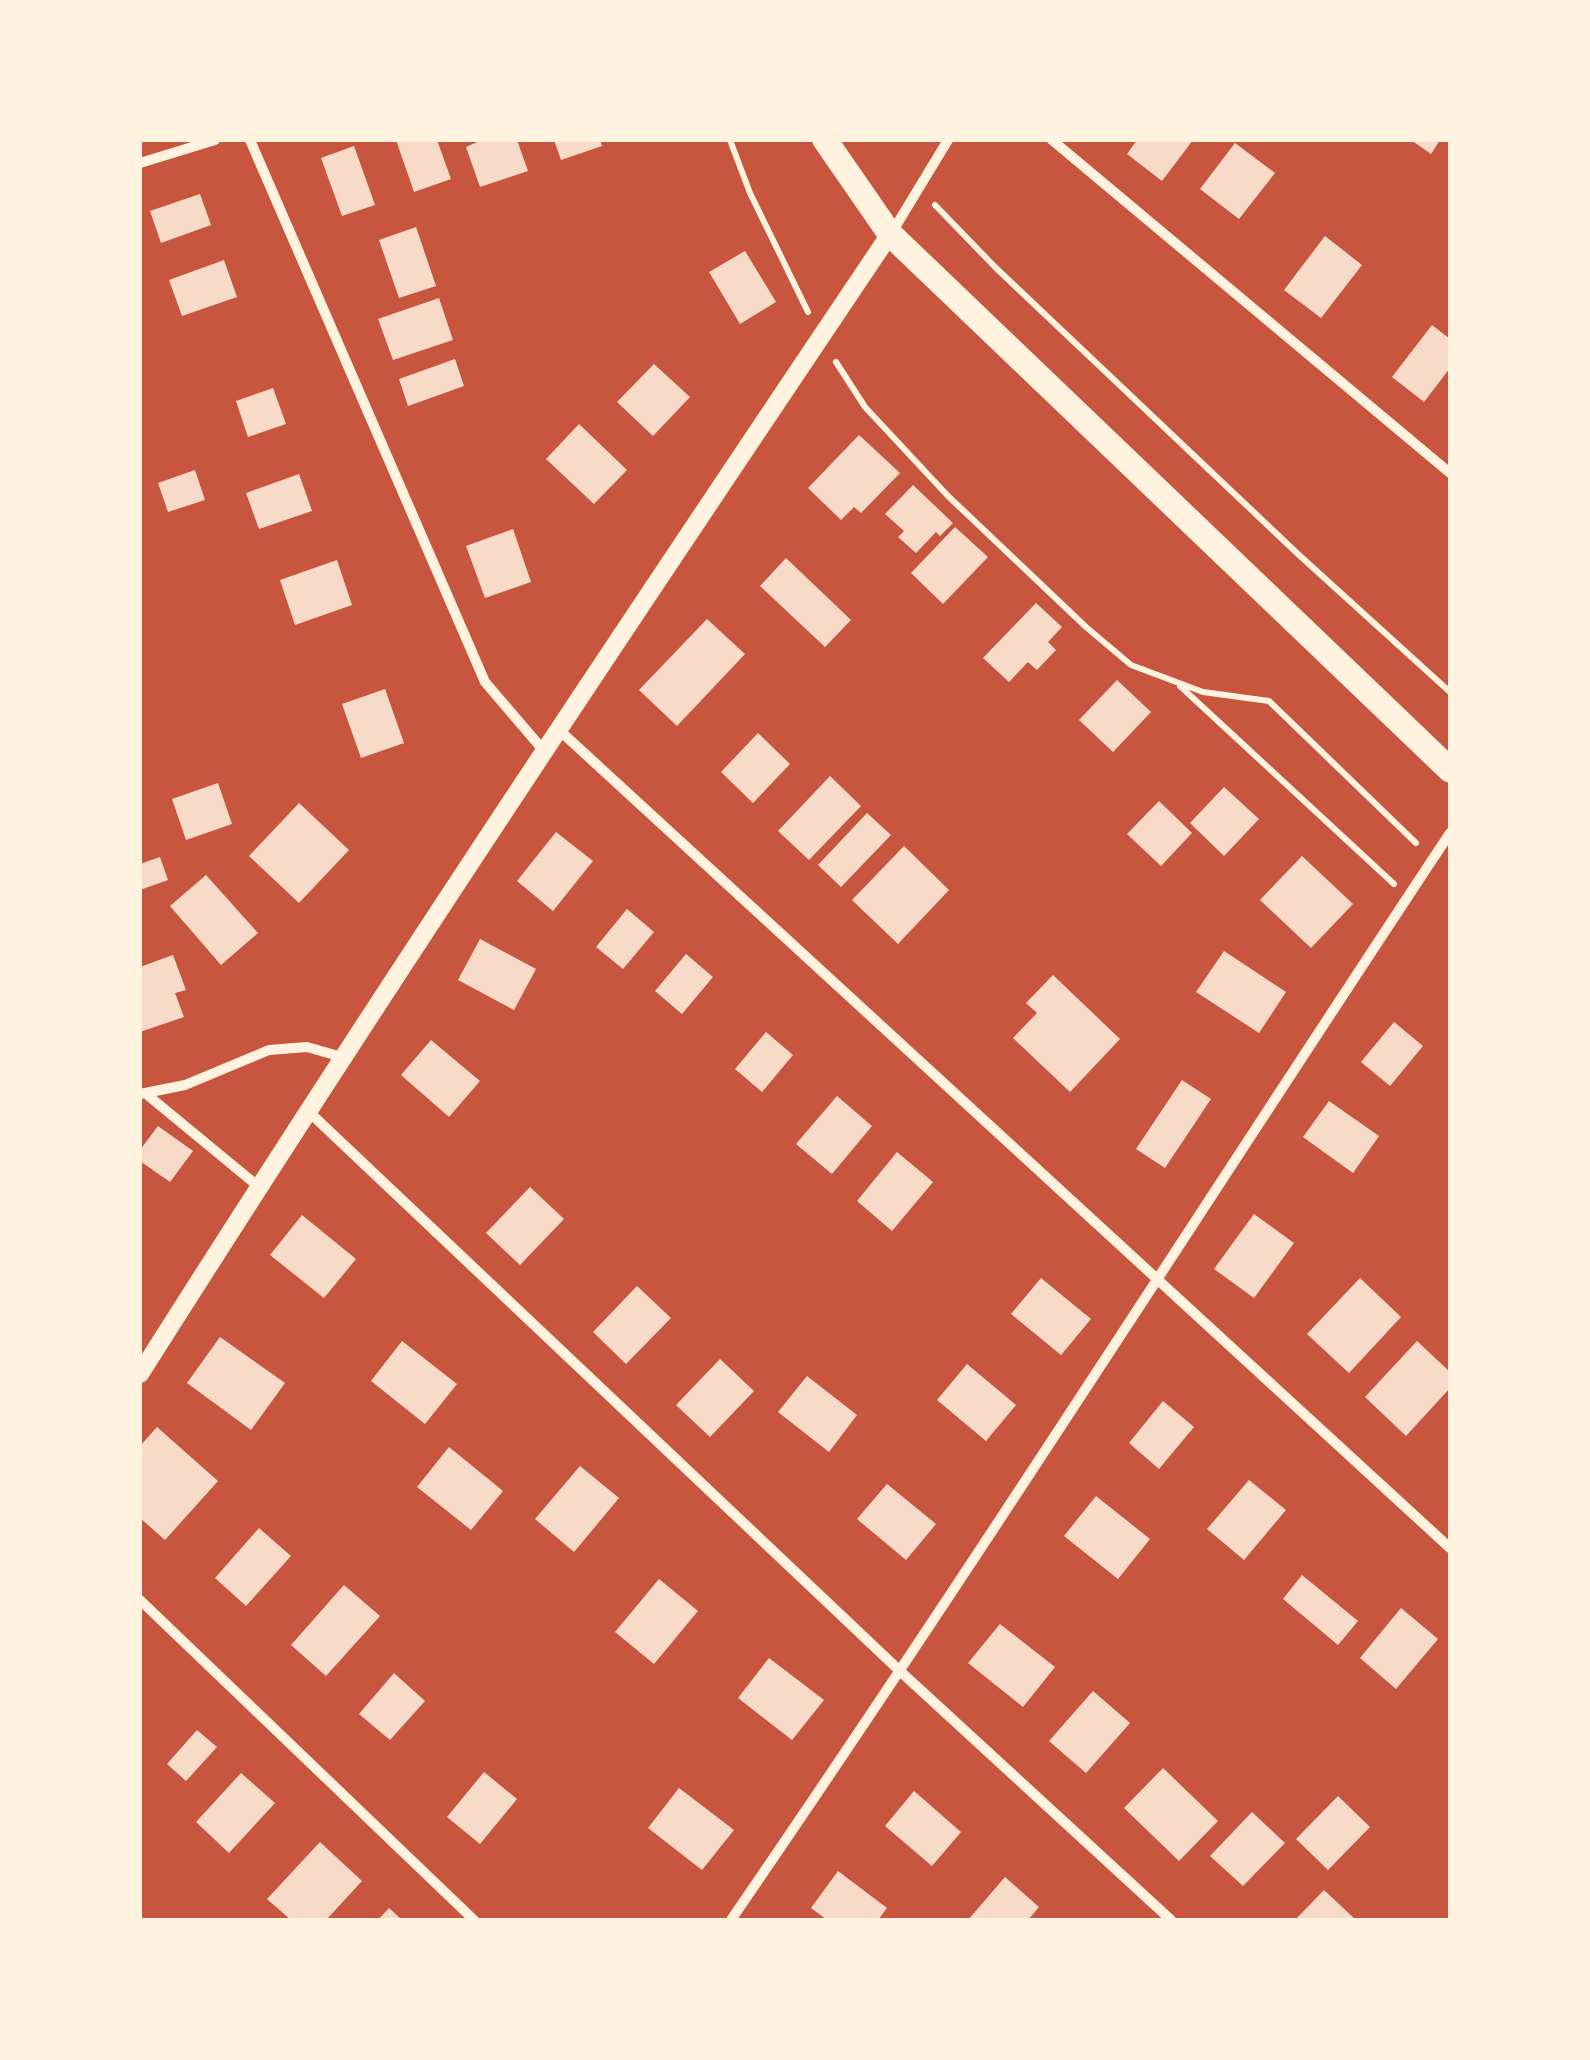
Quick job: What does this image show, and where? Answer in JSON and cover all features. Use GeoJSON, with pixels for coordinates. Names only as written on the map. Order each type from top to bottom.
{"type":"FeatureCollection","features":[{"type":"Feature","properties":{"kind":"main road"},"geometry":{"type":"LineString","coordinates":[[825,140],[890,234],[1450,770]]}},
{"type":"Feature","properties":{"kind":"street"},"geometry":{"type":"LineString","coordinates":[[140,163],[215,140]]}},
{"type":"Feature","properties":{"kind":"street"},"geometry":{"type":"LineString","coordinates":[[250,140],[484,682],[544,750]]}},
{"type":"Feature","properties":{"kind":"street"},"geometry":{"type":"LineString","coordinates":[[140,1374],[342,1057],[890,234],[948,140]]}},
{"type":"Feature","properties":{"kind":"street"},"geometry":{"type":"LineString","coordinates":[[1052,140],[1450,473]]}},
{"type":"Feature","properties":{"kind":"street"},"geometry":{"type":"LineString","coordinates":[[558,729],[1450,1548]]}},
{"type":"Feature","properties":{"kind":"street"},"geometry":{"type":"LineString","coordinates":[[731,1920],[901,1672],[1450,834]]}},
{"type":"Feature","properties":{"kind":"street"},"geometry":{"type":"LineString","coordinates":[[143,1094],[185,1085],[269,1050],[307,1047],[342,1057]]}},
{"type":"Feature","properties":{"kind":"street"},"geometry":{"type":"LineString","coordinates":[[143,1094],[259,1187]]}},
{"type":"Feature","properties":{"kind":"street"},"geometry":{"type":"LineString","coordinates":[[308,1110],[901,1672],[1171,1920]]}},
{"type":"Feature","properties":{"kind":"street"},"geometry":{"type":"LineString","coordinates":[[140,1600],[474,1920]]}},
{"type":"Feature","properties":{"kind":"path"},"geometry":{"type":"LineString","coordinates":[[730,140],[750,193],[821,338],[866,407],[948,496],[1086,627],[1132,664],[1203,692],[1269,701],[1415,842],[1428,866]]}},
{"type":"Feature","properties":{"kind":"path"},"geometry":{"type":"LineString","coordinates":[[919,188],[1025,295],[1450,692]]}},
{"type":"Feature","properties":{"kind":"path"},"geometry":{"type":"LineString","coordinates":[[1175,681],[1393,885],[1420,852]]}},
{"type":"Feature","properties":{"kind":"building"},"geometry":{"type":"Polygon","coordinates":[[[396,140],[437,140],[451,179],[414,192],[396,140]]]}},
{"type":"Feature","properties":{"kind":"building"},"geometry":{"type":"Polygon","coordinates":[[[482,140],[517,140],[528,171],[480,187],[466,147],[482,140]]]}},
{"type":"Feature","properties":{"kind":"building"},"geometry":{"type":"Polygon","coordinates":[[[554,140],[600,140],[602,146],[561,160],[554,140]]]}},
{"type":"Feature","properties":{"kind":"building"},"geometry":{"type":"Polygon","coordinates":[[[1137,140],[1193,140],[1162,181],[1127,154],[1137,140]]]}},
{"type":"Feature","properties":{"kind":"building"},"geometry":{"type":"Polygon","coordinates":[[[1411,140],[1440,140],[1431,154],[1411,140]]]}},
{"type":"Feature","properties":{"kind":"building"},"geometry":{"type":"Polygon","coordinates":[[[1235,143],[1275,173],[1239,219],[1200,189],[1235,143]]]}},
{"type":"Feature","properties":{"kind":"building"},"geometry":{"type":"Polygon","coordinates":[[[354,146],[375,205],[342,216],[321,158],[354,146]]]}},
{"type":"Feature","properties":{"kind":"building"},"geometry":{"type":"Polygon","coordinates":[[[200,194],[211,225],[161,243],[150,211],[200,194]]]}},
{"type":"Feature","properties":{"kind":"building"},"geometry":{"type":"Polygon","coordinates":[[[416,227],[436,286],[399,298],[379,240],[416,227]]]}},
{"type":"Feature","properties":{"kind":"building"},"geometry":{"type":"Polygon","coordinates":[[[1325,236],[1362,265],[1321,318],[1284,290],[1325,236]]]}},
{"type":"Feature","properties":{"kind":"building"},"geometry":{"type":"Polygon","coordinates":[[[745,251],[776,302],[740,324],[709,272],[745,251]]]}},
{"type":"Feature","properties":{"kind":"building"},"geometry":{"type":"Polygon","coordinates":[[[224,260],[237,297],[182,316],[169,280],[224,260]]]}},
{"type":"Feature","properties":{"kind":"building"},"geometry":{"type":"Polygon","coordinates":[[[439,298],[453,340],[393,360],[378,319],[439,298]]]}},
{"type":"Feature","properties":{"kind":"building"},"geometry":{"type":"Polygon","coordinates":[[[1432,325],[1450,339],[1450,368],[1424,402],[1392,377],[1432,325]]]}},
{"type":"Feature","properties":{"kind":"building"},"geometry":{"type":"Polygon","coordinates":[[[455,359],[464,386],[408,406],[399,379],[455,359]]]}},
{"type":"Feature","properties":{"kind":"building"},"geometry":{"type":"Polygon","coordinates":[[[654,364],[690,397],[653,436],[617,402],[654,364]]]}},
{"type":"Feature","properties":{"kind":"building"},"geometry":{"type":"Polygon","coordinates":[[[273,388],[286,424],[248,437],[236,401],[273,388]]]}},
{"type":"Feature","properties":{"kind":"building"},"geometry":{"type":"Polygon","coordinates":[[[579,424],[627,470],[594,504],[546,459],[579,424]]]}},
{"type":"Feature","properties":{"kind":"building"},"geometry":{"type":"Polygon","coordinates":[[[859,435],[900,473],[861,513],[854,507],[841,520],[808,488],[859,435]]]}},
{"type":"Feature","properties":{"kind":"building"},"geometry":{"type":"Polygon","coordinates":[[[195,470],[205,500],[168,512],[158,483],[195,470]]]}},
{"type":"Feature","properties":{"kind":"building"},"geometry":{"type":"Polygon","coordinates":[[[299,474],[312,511],[259,529],[246,493],[299,474]]]}},
{"type":"Feature","properties":{"kind":"building"},"geometry":{"type":"Polygon","coordinates":[[[913,485],[953,523],[940,536],[936,532],[916,553],[898,537],[904,531],[885,514],[913,485]]]}},
{"type":"Feature","properties":{"kind":"building"},"geometry":{"type":"Polygon","coordinates":[[[955,527],[988,557],[943,604],[911,573],[955,527]]]}},
{"type":"Feature","properties":{"kind":"building"},"geometry":{"type":"Polygon","coordinates":[[[513,529],[531,582],[485,598],[466,546],[513,529]]]}},
{"type":"Feature","properties":{"kind":"building"},"geometry":{"type":"Polygon","coordinates":[[[786,558],[851,620],[825,647],[760,586],[786,558]]]}},
{"type":"Feature","properties":{"kind":"building"},"geometry":{"type":"Polygon","coordinates":[[[337,560],[352,605],[295,625],[280,580],[337,560]]]}},
{"type":"Feature","properties":{"kind":"building"},"geometry":{"type":"Polygon","coordinates":[[[1036,603],[1062,627],[1048,642],[1056,650],[1037,670],[1028,662],[1009,682],[983,658],[1036,603]]]}},
{"type":"Feature","properties":{"kind":"building"},"geometry":{"type":"Polygon","coordinates":[[[707,619],[745,654],[677,726],[639,690],[707,619]]]}},
{"type":"Feature","properties":{"kind":"building"},"geometry":{"type":"Polygon","coordinates":[[[1117,680],[1151,712],[1113,752],[1079,720],[1117,680]]]}},
{"type":"Feature","properties":{"kind":"building"},"geometry":{"type":"Polygon","coordinates":[[[385,689],[404,743],[361,758],[342,704],[385,689]]]}},
{"type":"Feature","properties":{"kind":"building"},"geometry":{"type":"Polygon","coordinates":[[[758,733],[790,764],[753,803],[721,772],[758,733]]]}},
{"type":"Feature","properties":{"kind":"building"},"geometry":{"type":"Polygon","coordinates":[[[830,776],[861,806],[809,860],[778,831],[830,776]]]}},
{"type":"Feature","properties":{"kind":"building"},"geometry":{"type":"Polygon","coordinates":[[[218,783],[232,824],[186,840],[172,799],[218,783]]]}},
{"type":"Feature","properties":{"kind":"building"},"geometry":{"type":"Polygon","coordinates":[[[1224,787],[1259,819],[1224,856],[1190,823],[1224,787]]]}},
{"type":"Feature","properties":{"kind":"building"},"geometry":{"type":"Polygon","coordinates":[[[1159,801],[1192,833],[1161,866],[1127,834],[1159,801]]]}},
{"type":"Feature","properties":{"kind":"building"},"geometry":{"type":"Polygon","coordinates":[[[299,803],[349,850],[299,903],[249,856],[299,803]]]}},
{"type":"Feature","properties":{"kind":"building"},"geometry":{"type":"Polygon","coordinates":[[[867,813],[891,835],[841,887],[818,865],[867,813]]]}},
{"type":"Feature","properties":{"kind":"building"},"geometry":{"type":"Polygon","coordinates":[[[556,832],[593,861],[553,911],[517,881],[556,832]]]}},
{"type":"Feature","properties":{"kind":"building"},"geometry":{"type":"Polygon","coordinates":[[[904,846],[949,890],[898,944],[852,900],[904,846]]]}},
{"type":"Feature","properties":{"kind":"building"},"geometry":{"type":"Polygon","coordinates":[[[1302,856],[1353,904],[1311,948],[1260,900],[1302,856]]]}},
{"type":"Feature","properties":{"kind":"building"},"geometry":{"type":"Polygon","coordinates":[[[160,857],[168,880],[140,890],[140,864],[160,857]]]}},
{"type":"Feature","properties":{"kind":"building"},"geometry":{"type":"Polygon","coordinates":[[[206,875],[258,933],[221,965],[170,906],[206,875]]]}},
{"type":"Feature","properties":{"kind":"building"},"geometry":{"type":"Polygon","coordinates":[[[627,909],[654,932],[623,969],[596,947],[627,909]]]}},
{"type":"Feature","properties":{"kind":"building"},"geometry":{"type":"Polygon","coordinates":[[[480,939],[536,969],[514,1010],[458,980],[480,939]]]}},
{"type":"Feature","properties":{"kind":"building"},"geometry":{"type":"Polygon","coordinates":[[[1224,951],[1286,992],[1259,1033],[1196,992],[1224,951]]]}},
{"type":"Feature","properties":{"kind":"building"},"geometry":{"type":"Polygon","coordinates":[[[686,954],[713,977],[682,1014],[655,991],[686,954]]]}},
{"type":"Feature","properties":{"kind":"building"},"geometry":{"type":"Polygon","coordinates":[[[173,955],[186,990],[175,993],[184,1017],[140,1032],[140,967],[173,955]]]}},
{"type":"Feature","properties":{"kind":"building"},"geometry":{"type":"Polygon","coordinates":[[[1053,975],[1120,1039],[1070,1092],[1013,1038],[1037,1013],[1026,1003],[1053,975]]]}},
{"type":"Feature","properties":{"kind":"building"},"geometry":{"type":"Polygon","coordinates":[[[1394,1022],[1423,1046],[1390,1086],[1361,1062],[1394,1022]]]}},
{"type":"Feature","properties":{"kind":"building"},"geometry":{"type":"Polygon","coordinates":[[[766,1032],[793,1055],[762,1092],[735,1069],[766,1032]]]}},
{"type":"Feature","properties":{"kind":"building"},"geometry":{"type":"Polygon","coordinates":[[[431,1040],[480,1081],[449,1117],[401,1075],[431,1040]]]}},
{"type":"Feature","properties":{"kind":"building"},"geometry":{"type":"Polygon","coordinates":[[[1182,1080],[1211,1099],[1165,1168],[1136,1149],[1182,1080]]]}},
{"type":"Feature","properties":{"kind":"building"},"geometry":{"type":"Polygon","coordinates":[[[837,1096],[872,1126],[832,1174],[796,1144],[837,1096]]]}},
{"type":"Feature","properties":{"kind":"building"},"geometry":{"type":"Polygon","coordinates":[[[1329,1101],[1379,1136],[1353,1173],[1303,1137],[1329,1101]]]}},
{"type":"Feature","properties":{"kind":"building"},"geometry":{"type":"Polygon","coordinates":[[[158,1126],[193,1151],[170,1182],[140,1161],[140,1150],[158,1126]]]}},
{"type":"Feature","properties":{"kind":"building"},"geometry":{"type":"Polygon","coordinates":[[[897,1152],[933,1182],[892,1231],[857,1201],[897,1152]]]}},
{"type":"Feature","properties":{"kind":"building"},"geometry":{"type":"Polygon","coordinates":[[[530,1187],[564,1219],[520,1265],[486,1233],[530,1187]]]}},
{"type":"Feature","properties":{"kind":"building"},"geometry":{"type":"Polygon","coordinates":[[[1254,1214],[1294,1243],[1254,1298],[1214,1269],[1254,1214]]]}},
{"type":"Feature","properties":{"kind":"building"},"geometry":{"type":"Polygon","coordinates":[[[302,1215],[356,1259],[324,1298],[270,1255],[302,1215]]]}},
{"type":"Feature","properties":{"kind":"building"},"geometry":{"type":"Polygon","coordinates":[[[1041,1278],[1091,1319],[1061,1355],[1011,1314],[1041,1278]]]}},
{"type":"Feature","properties":{"kind":"building"},"geometry":{"type":"Polygon","coordinates":[[[1360,1278],[1401,1317],[1349,1373],[1307,1334],[1360,1278]]]}},
{"type":"Feature","properties":{"kind":"building"},"geometry":{"type":"Polygon","coordinates":[[[637,1286],[671,1318],[626,1364],[593,1332],[637,1286]]]}},
{"type":"Feature","properties":{"kind":"building"},"geometry":{"type":"Polygon","coordinates":[[[220,1337],[285,1383],[251,1430],[187,1383],[220,1337]]]}},
{"type":"Feature","properties":{"kind":"building"},"geometry":{"type":"Polygon","coordinates":[[[402,1341],[457,1384],[425,1424],[371,1381],[402,1341]]]}},
{"type":"Feature","properties":{"kind":"building"},"geometry":{"type":"Polygon","coordinates":[[[1417,1341],[1450,1372],[1450,1388],[1406,1436],[1365,1397],[1417,1341]]]}},
{"type":"Feature","properties":{"kind":"building"},"geometry":{"type":"Polygon","coordinates":[[[720,1359],[754,1391],[710,1437],[676,1405],[720,1359]]]}},
{"type":"Feature","properties":{"kind":"building"},"geometry":{"type":"Polygon","coordinates":[[[967,1364],[1016,1405],[986,1441],[937,1400],[967,1364]]]}},
{"type":"Feature","properties":{"kind":"building"},"geometry":{"type":"Polygon","coordinates":[[[807,1376],[857,1415],[829,1452],[778,1412],[807,1376]]]}},
{"type":"Feature","properties":{"kind":"building"},"geometry":{"type":"Polygon","coordinates":[[[1163,1401],[1194,1427],[1159,1469],[1129,1443],[1163,1401]]]}},
{"type":"Feature","properties":{"kind":"building"},"geometry":{"type":"Polygon","coordinates":[[[157,1427],[218,1481],[165,1540],[140,1518],[140,1446],[157,1427]]]}},
{"type":"Feature","properties":{"kind":"building"},"geometry":{"type":"Polygon","coordinates":[[[449,1447],[503,1491],[471,1530],[417,1487],[449,1447]]]}},
{"type":"Feature","properties":{"kind":"building"},"geometry":{"type":"Polygon","coordinates":[[[580,1466],[619,1498],[574,1552],[535,1519],[580,1466]]]}},
{"type":"Feature","properties":{"kind":"building"},"geometry":{"type":"Polygon","coordinates":[[[1249,1480],[1286,1510],[1244,1560],[1207,1529],[1249,1480]]]}},
{"type":"Feature","properties":{"kind":"building"},"geometry":{"type":"Polygon","coordinates":[[[887,1484],[936,1524],[906,1560],[857,1519],[887,1484]]]}},
{"type":"Feature","properties":{"kind":"building"},"geometry":{"type":"Polygon","coordinates":[[[1096,1496],[1150,1539],[1118,1579],[1064,1536],[1096,1496]]]}},
{"type":"Feature","properties":{"kind":"building"},"geometry":{"type":"Polygon","coordinates":[[[259,1528],[291,1556],[246,1606],[215,1578],[259,1528]]]}},
{"type":"Feature","properties":{"kind":"building"},"geometry":{"type":"Polygon","coordinates":[[[1302,1575],[1358,1621],[1338,1645],[1283,1599],[1302,1575]]]}},
{"type":"Feature","properties":{"kind":"building"},"geometry":{"type":"Polygon","coordinates":[[[659,1579],[698,1611],[654,1664],[615,1632],[659,1579]]]}},
{"type":"Feature","properties":{"kind":"building"},"geometry":{"type":"Polygon","coordinates":[[[344,1585],[380,1616],[326,1676],[291,1645],[344,1585]]]}},
{"type":"Feature","properties":{"kind":"building"},"geometry":{"type":"Polygon","coordinates":[[[1401,1608],[1438,1639],[1396,1689],[1360,1658],[1401,1608]]]}},
{"type":"Feature","properties":{"kind":"building"},"geometry":{"type":"Polygon","coordinates":[[[1000,1624],[1055,1667],[1023,1707],[968,1663],[1000,1624]]]}},
{"type":"Feature","properties":{"kind":"building"},"geometry":{"type":"Polygon","coordinates":[[[769,1658],[824,1700],[792,1740],[738,1698],[769,1658]]]}},
{"type":"Feature","properties":{"kind":"building"},"geometry":{"type":"Polygon","coordinates":[[[394,1673],[425,1701],[390,1740],[359,1714],[394,1673]]]}},
{"type":"Feature","properties":{"kind":"building"},"geometry":{"type":"Polygon","coordinates":[[[1093,1691],[1130,1723],[1086,1773],[1049,1741],[1093,1691]]]}},
{"type":"Feature","properties":{"kind":"building"},"geometry":{"type":"Polygon","coordinates":[[[197,1730],[217,1747],[186,1781],[167,1764],[197,1730]]]}},
{"type":"Feature","properties":{"kind":"building"},"geometry":{"type":"Polygon","coordinates":[[[1163,1768],[1218,1821],[1179,1861],[1124,1808],[1163,1768]]]}},
{"type":"Feature","properties":{"kind":"building"},"geometry":{"type":"Polygon","coordinates":[[[484,1772],[517,1799],[480,1844],[447,1817],[484,1772]]]}},
{"type":"Feature","properties":{"kind":"building"},"geometry":{"type":"Polygon","coordinates":[[[241,1773],[275,1803],[229,1853],[196,1822],[241,1773]]]}},
{"type":"Feature","properties":{"kind":"building"},"geometry":{"type":"Polygon","coordinates":[[[679,1788],[734,1830],[702,1870],[648,1828],[679,1788]]]}},
{"type":"Feature","properties":{"kind":"building"},"geometry":{"type":"Polygon","coordinates":[[[914,1791],[961,1832],[932,1866],[885,1826],[914,1791]]]}},
{"type":"Feature","properties":{"kind":"building"},"geometry":{"type":"Polygon","coordinates":[[[1338,1796],[1370,1827],[1328,1870],[1296,1839],[1338,1796]]]}},
{"type":"Feature","properties":{"kind":"building"},"geometry":{"type":"Polygon","coordinates":[[[1252,1812],[1285,1843],[1243,1886],[1210,1856],[1252,1812]]]}},
{"type":"Feature","properties":{"kind":"building"},"geometry":{"type":"Polygon","coordinates":[[[320,1842],[362,1881],[326,1920],[291,1920],[267,1899],[320,1842]]]}},
{"type":"Feature","properties":{"kind":"building"},"geometry":{"type":"Polygon","coordinates":[[[838,1871],[887,1908],[878,1920],[827,1920],[811,1908],[838,1871]]]}},
{"type":"Feature","properties":{"kind":"building"},"geometry":{"type":"Polygon","coordinates":[[[1005,1877],[1039,1907],[1028,1920],[968,1920],[1005,1877]]]}},
{"type":"Feature","properties":{"kind":"building"},"geometry":{"type":"Polygon","coordinates":[[[1324,1890],[1356,1920],[1295,1920],[1324,1890]]]}},
{"type":"Feature","properties":{"kind":"building"},"geometry":{"type":"Polygon","coordinates":[[[389,1908],[402,1920],[378,1920],[389,1908]]]}}]}
